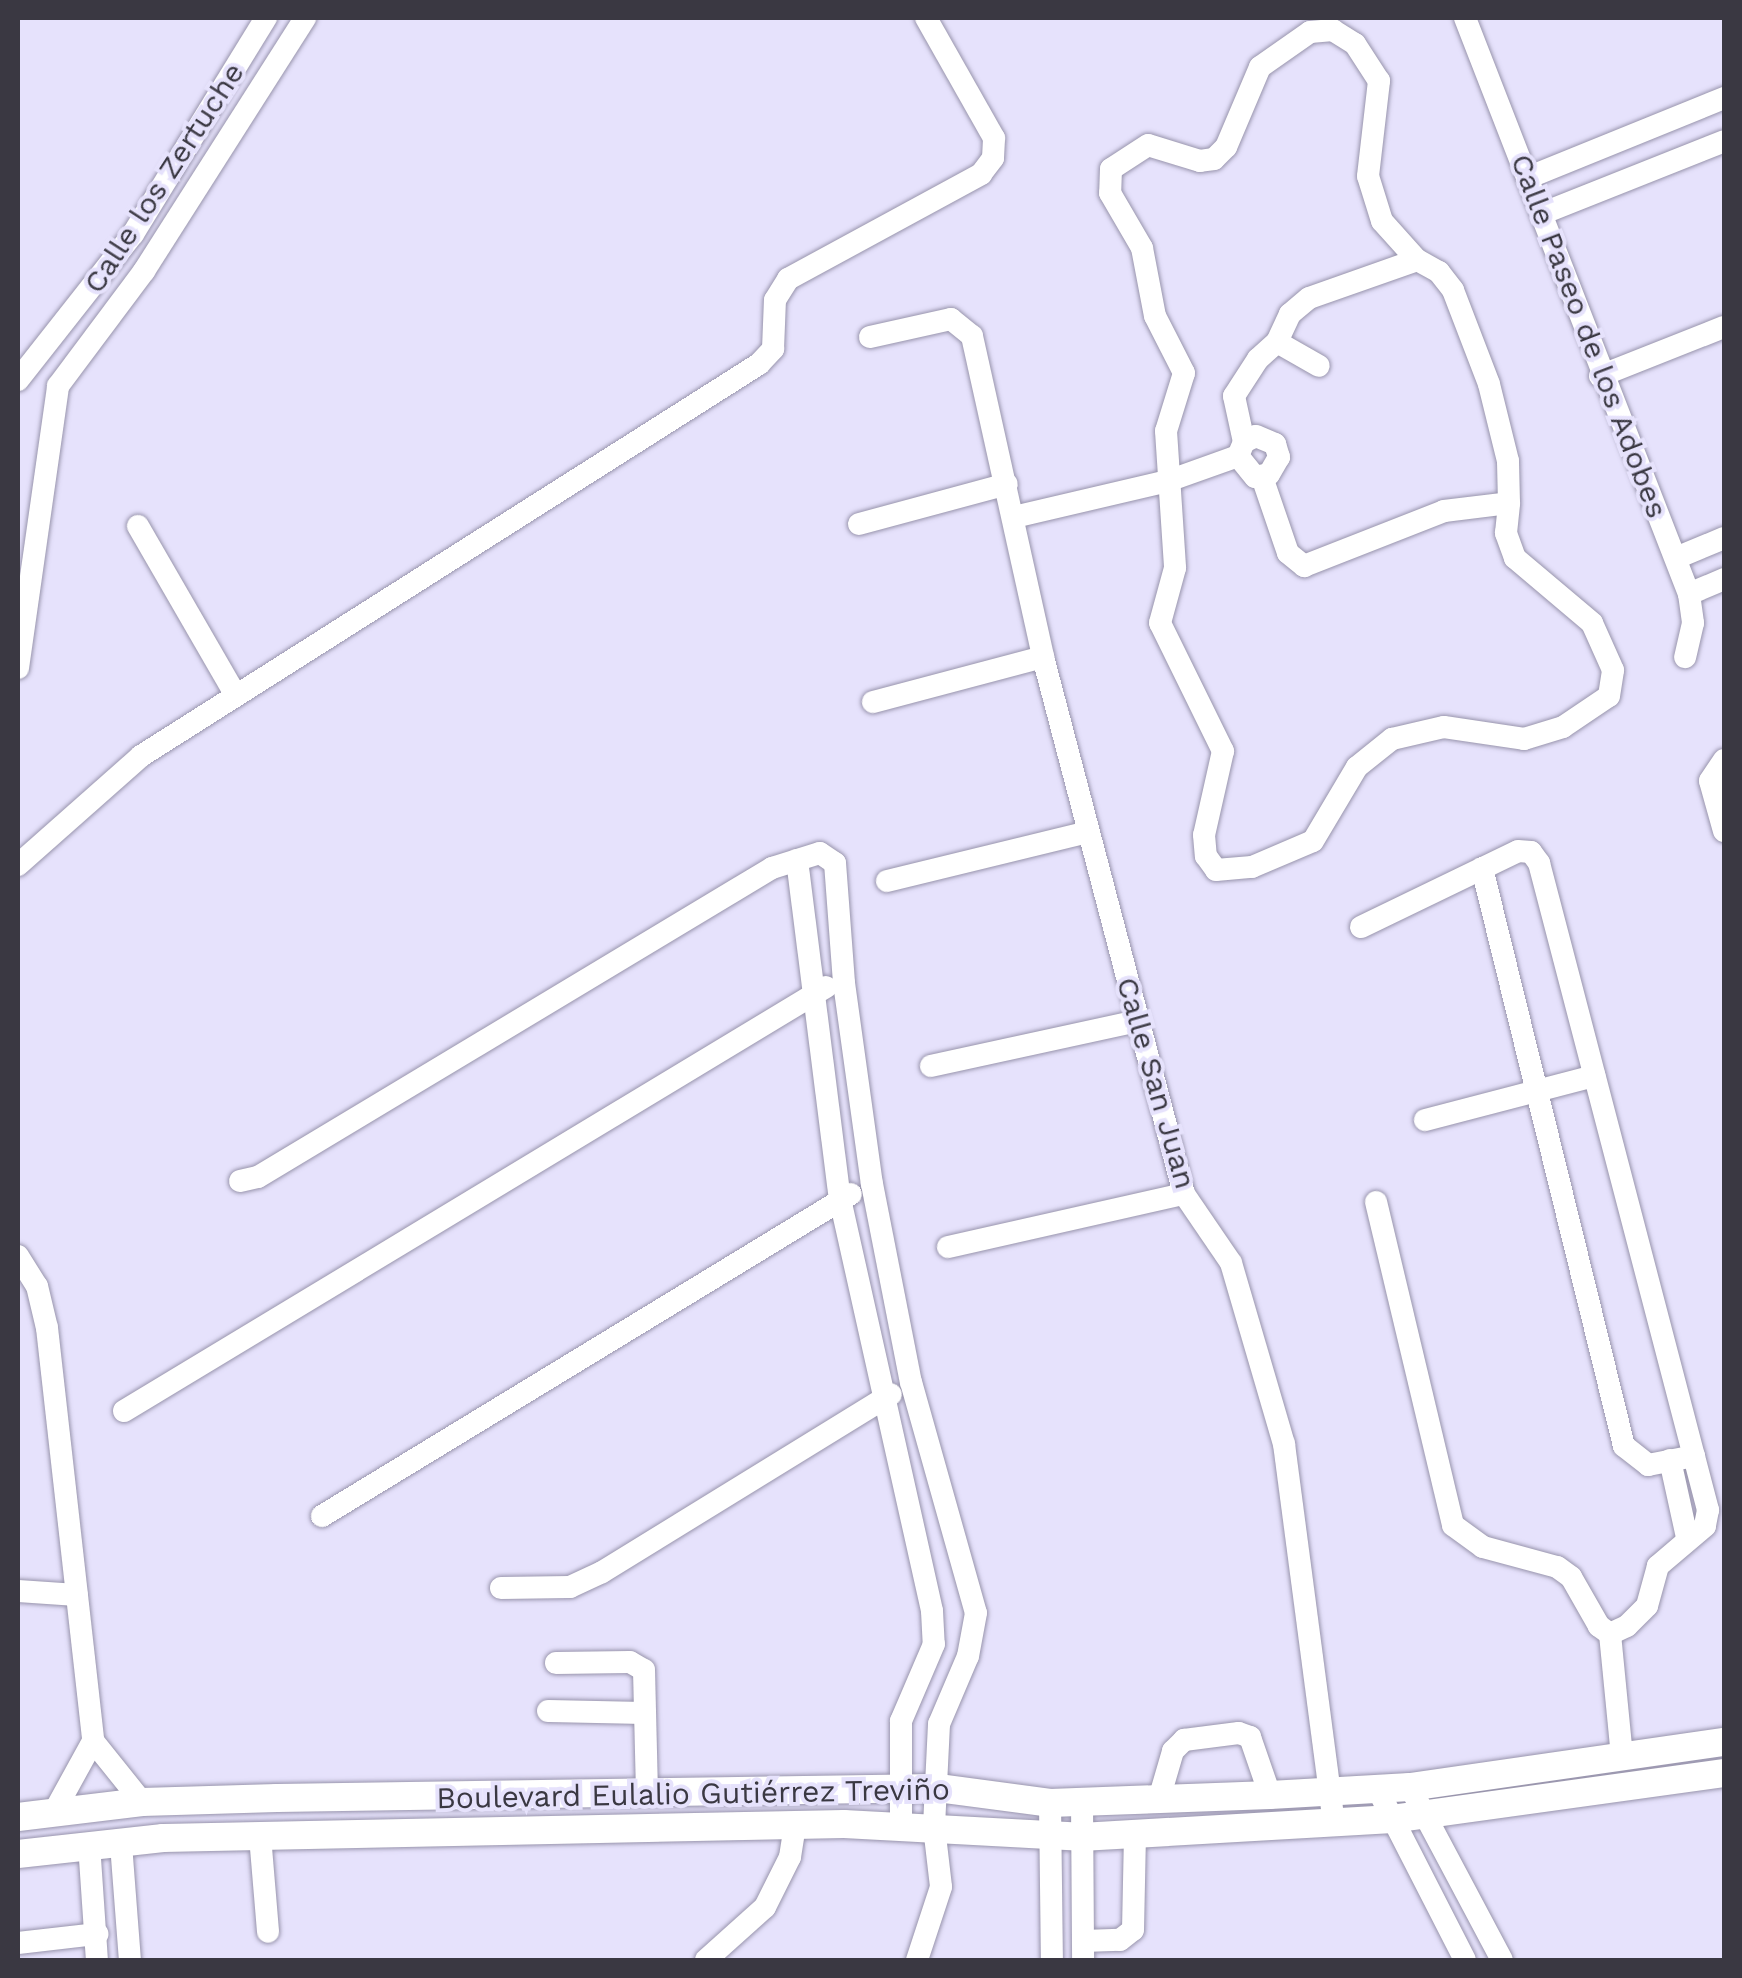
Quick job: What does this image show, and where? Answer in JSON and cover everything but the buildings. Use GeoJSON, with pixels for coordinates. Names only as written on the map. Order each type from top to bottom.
{"type":"FeatureCollection","features":[{"type":"Feature","properties":{"kind":"main road","name":"Boulevard Eulalio Gutiérrez Treviño"},"geometry":{"type":"LineString","coordinates":[[18,1817],[142,1802],[938,1788],[1050,1803],[1270,1795],[1410,1787],[1724,1742]]}},
{"type":"Feature","properties":{"kind":"main road","name":"Boulevard Eulalio Gutiérrez Treviño"},"geometry":{"type":"LineString","coordinates":[[18,1854],[89,1844],[260,1836],[795,1825],[934,1827],[1082,1837],[1425,1816],[1724,1772]]}},
{"type":"Feature","properties":{"kind":"street","name":"Calle los Zertuche"},"geometry":{"type":"LineString","coordinates":[[18,380],[133,234],[266,18]]}},
{"type":"Feature","properties":{"kind":"street"},"geometry":{"type":"LineString","coordinates":[[18,668],[58,386],[144,270],[305,18]]}},
{"type":"Feature","properties":{"kind":"street"},"geometry":{"type":"LineString","coordinates":[[18,865],[127,767],[234,694],[760,364],[773,348],[775,300],[788,278],[981,174],[993,158],[994,138],[926,18]]}},
{"type":"Feature","properties":{"kind":"street","name":"Calle Paseo de los Adobes"},"geometry":{"type":"LineString","coordinates":[[1465,18],[1600,376],[1689,594],[1693,623],[1684,657]]}},
{"type":"Feature","properties":{"kind":"street"},"geometry":{"type":"LineString","coordinates":[[1333,30],[1356,44],[1378,81],[1368,176],[1382,221],[1417,260],[1453,290],[1490,384],[1508,461],[1506,533],[1515,558],[1592,623],[1614,670],[1610,696],[1563,727],[1524,739],[1444,727],[1392,740],[1357,767],[1313,841],[1225,874],[1208,862],[1204,843],[1223,752],[1160,623],[1175,568],[1168,481],[1166,431],[1184,373],[1154,316],[1142,248],[1110,193],[1117,161],[1148,144],[1200,162],[1214,160],[1226,147],[1260,66],[1310,32],[1333,30]]}},
{"type":"Feature","properties":{"kind":"street"},"geometry":{"type":"LineString","coordinates":[[1527,178],[1722,105]]}},
{"type":"Feature","properties":{"kind":"street"},"geometry":{"type":"LineString","coordinates":[[1540,214],[1724,141]]}},
{"type":"Feature","properties":{"kind":"street"},"geometry":{"type":"LineString","coordinates":[[1262,477],[1248,474],[1241,449],[1234,408],[1237,386],[1277,342],[1290,314],[1310,298],[1417,260]]}},
{"type":"Feature","properties":{"kind":"street","name":"Calle San Juan"},"geometry":{"type":"LineString","coordinates":[[870,337],[951,318],[972,336],[1043,657],[1184,1194],[1232,1263],[1284,1444],[1334,1823]]}},
{"type":"Feature","properties":{"kind":"street"},"geometry":{"type":"LineString","coordinates":[[1600,376],[1724,327]]}},
{"type":"Feature","properties":{"kind":"street"},"geometry":{"type":"LineString","coordinates":[[1277,342],[1319,366]]}},
{"type":"Feature","properties":{"kind":"street"},"geometry":{"type":"LineString","coordinates":[[1014,517],[1168,481],[1263,436],[1278,450],[1278,464],[1262,477]]}},
{"type":"Feature","properties":{"kind":"street"},"geometry":{"type":"LineString","coordinates":[[1262,477],[1288,553],[1304,566],[1444,511],[1509,503]]}},
{"type":"Feature","properties":{"kind":"street"},"geometry":{"type":"LineString","coordinates":[[860,524],[1007,484]]}},
{"type":"Feature","properties":{"kind":"street"},"geometry":{"type":"LineString","coordinates":[[138,526],[234,694]]}},
{"type":"Feature","properties":{"kind":"street"},"geometry":{"type":"LineString","coordinates":[[1676,558],[1724,538]]}},
{"type":"Feature","properties":{"kind":"street"},"geometry":{"type":"LineString","coordinates":[[1689,594],[1724,579]]}},
{"type":"Feature","properties":{"kind":"street"},"geometry":{"type":"LineString","coordinates":[[872,702],[1043,657]]}},
{"type":"Feature","properties":{"kind":"street"},"geometry":{"type":"LineString","coordinates":[[1724,760],[1710,781],[1724,831]]}},
{"type":"Feature","properties":{"kind":"street"},"geometry":{"type":"LineString","coordinates":[[886,881],[1088,832]]}},
{"type":"Feature","properties":{"kind":"street"},"geometry":{"type":"LineString","coordinates":[[1361,927],[1518,851],[1531,852],[1539,863],[1594,1076],[1682,1458],[1687,1537],[1658,1566],[1647,1606],[1610,1634]]}},
{"type":"Feature","properties":{"kind":"street"},"geometry":{"type":"LineString","coordinates":[[240,1181],[258,1177],[772,868],[820,853],[835,863],[844,983],[872,1184],[912,1382],[976,1613],[968,1656],[938,1724],[934,1827],[940,1887],[917,1960]]}},
{"type":"Feature","properties":{"kind":"street"},"geometry":{"type":"LineString","coordinates":[[796,860],[840,1199],[881,1401],[932,1611],[934,1644],[901,1721],[901,1826]]}},
{"type":"Feature","properties":{"kind":"street"},"geometry":{"type":"LineString","coordinates":[[1482,868],[1624,1446],[1636,1461],[1682,1458]]}},
{"type":"Feature","properties":{"kind":"street"},"geometry":{"type":"LineString","coordinates":[[124,1411],[812,989],[844,983]]}},
{"type":"Feature","properties":{"kind":"street"},"geometry":{"type":"LineString","coordinates":[[931,1066],[1137,1021]]}},
{"type":"Feature","properties":{"kind":"street"},"geometry":{"type":"LineString","coordinates":[[1425,1120],[1594,1076]]}},
{"type":"Feature","properties":{"kind":"street"},"geometry":{"type":"LineString","coordinates":[[322,1516],[840,1199],[872,1184]]}},
{"type":"Feature","properties":{"kind":"street"},"geometry":{"type":"LineString","coordinates":[[948,1246],[1184,1194]]}},
{"type":"Feature","properties":{"kind":"street"},"geometry":{"type":"LineString","coordinates":[[1376,1202],[1453,1525],[1483,1546],[1558,1567],[1610,1634],[1622,1756]]}},
{"type":"Feature","properties":{"kind":"street"},"geometry":{"type":"LineString","coordinates":[[18,1256],[37,1286],[48,1328],[93,1741],[142,1802]]}},
{"type":"Feature","properties":{"kind":"street"},"geometry":{"type":"LineString","coordinates":[[501,1588],[570,1587],[602,1572],[912,1382]]}},
{"type":"Feature","properties":{"kind":"street"},"geometry":{"type":"LineString","coordinates":[[18,1591],[77,1595]]}},
{"type":"Feature","properties":{"kind":"street"},"geometry":{"type":"LineString","coordinates":[[932,1611],[976,1613]]}},
{"type":"Feature","properties":{"kind":"street"},"geometry":{"type":"LineString","coordinates":[[556,1663],[638,1665],[646,1678],[647,1794]]}},
{"type":"Feature","properties":{"kind":"street"},"geometry":{"type":"LineString","coordinates":[[548,1711],[645,1714]]}},
{"type":"Feature","properties":{"kind":"street"},"geometry":{"type":"LineString","coordinates":[[1159,1799],[1173,1751],[1184,1740],[1239,1733],[1250,1738],[1270,1795]]}},
{"type":"Feature","properties":{"kind":"street"},"geometry":{"type":"LineString","coordinates":[[54,1812],[93,1741]]}},
{"type":"Feature","properties":{"kind":"street"},"geometry":{"type":"LineString","coordinates":[[1410,1787],[1502,1960]]}},
{"type":"Feature","properties":{"kind":"street"},"geometry":{"type":"LineString","coordinates":[[1378,1790],[1465,1960]]}},
{"type":"Feature","properties":{"kind":"street"},"geometry":{"type":"LineString","coordinates":[[1082,1802],[1083,1950],[1120,1940],[1132,1930],[1135,1834]]}},
{"type":"Feature","properties":{"kind":"street"},"geometry":{"type":"LineString","coordinates":[[1050,1803],[1052,1960]]}},
{"type":"Feature","properties":{"kind":"street"},"geometry":{"type":"LineString","coordinates":[[706,1960],[765,1906],[790,1857],[795,1825]]}},
{"type":"Feature","properties":{"kind":"street"},"geometry":{"type":"LineString","coordinates":[[260,1836],[268,1932]]}},
{"type":"Feature","properties":{"kind":"street"},"geometry":{"type":"LineString","coordinates":[[89,1844],[97,1960]]}},
{"type":"Feature","properties":{"kind":"street"},"geometry":{"type":"LineString","coordinates":[[121,1844],[130,1960]]}},
{"type":"Feature","properties":{"kind":"street"},"geometry":{"type":"LineString","coordinates":[[18,1942],[97,1934]]}}]}
